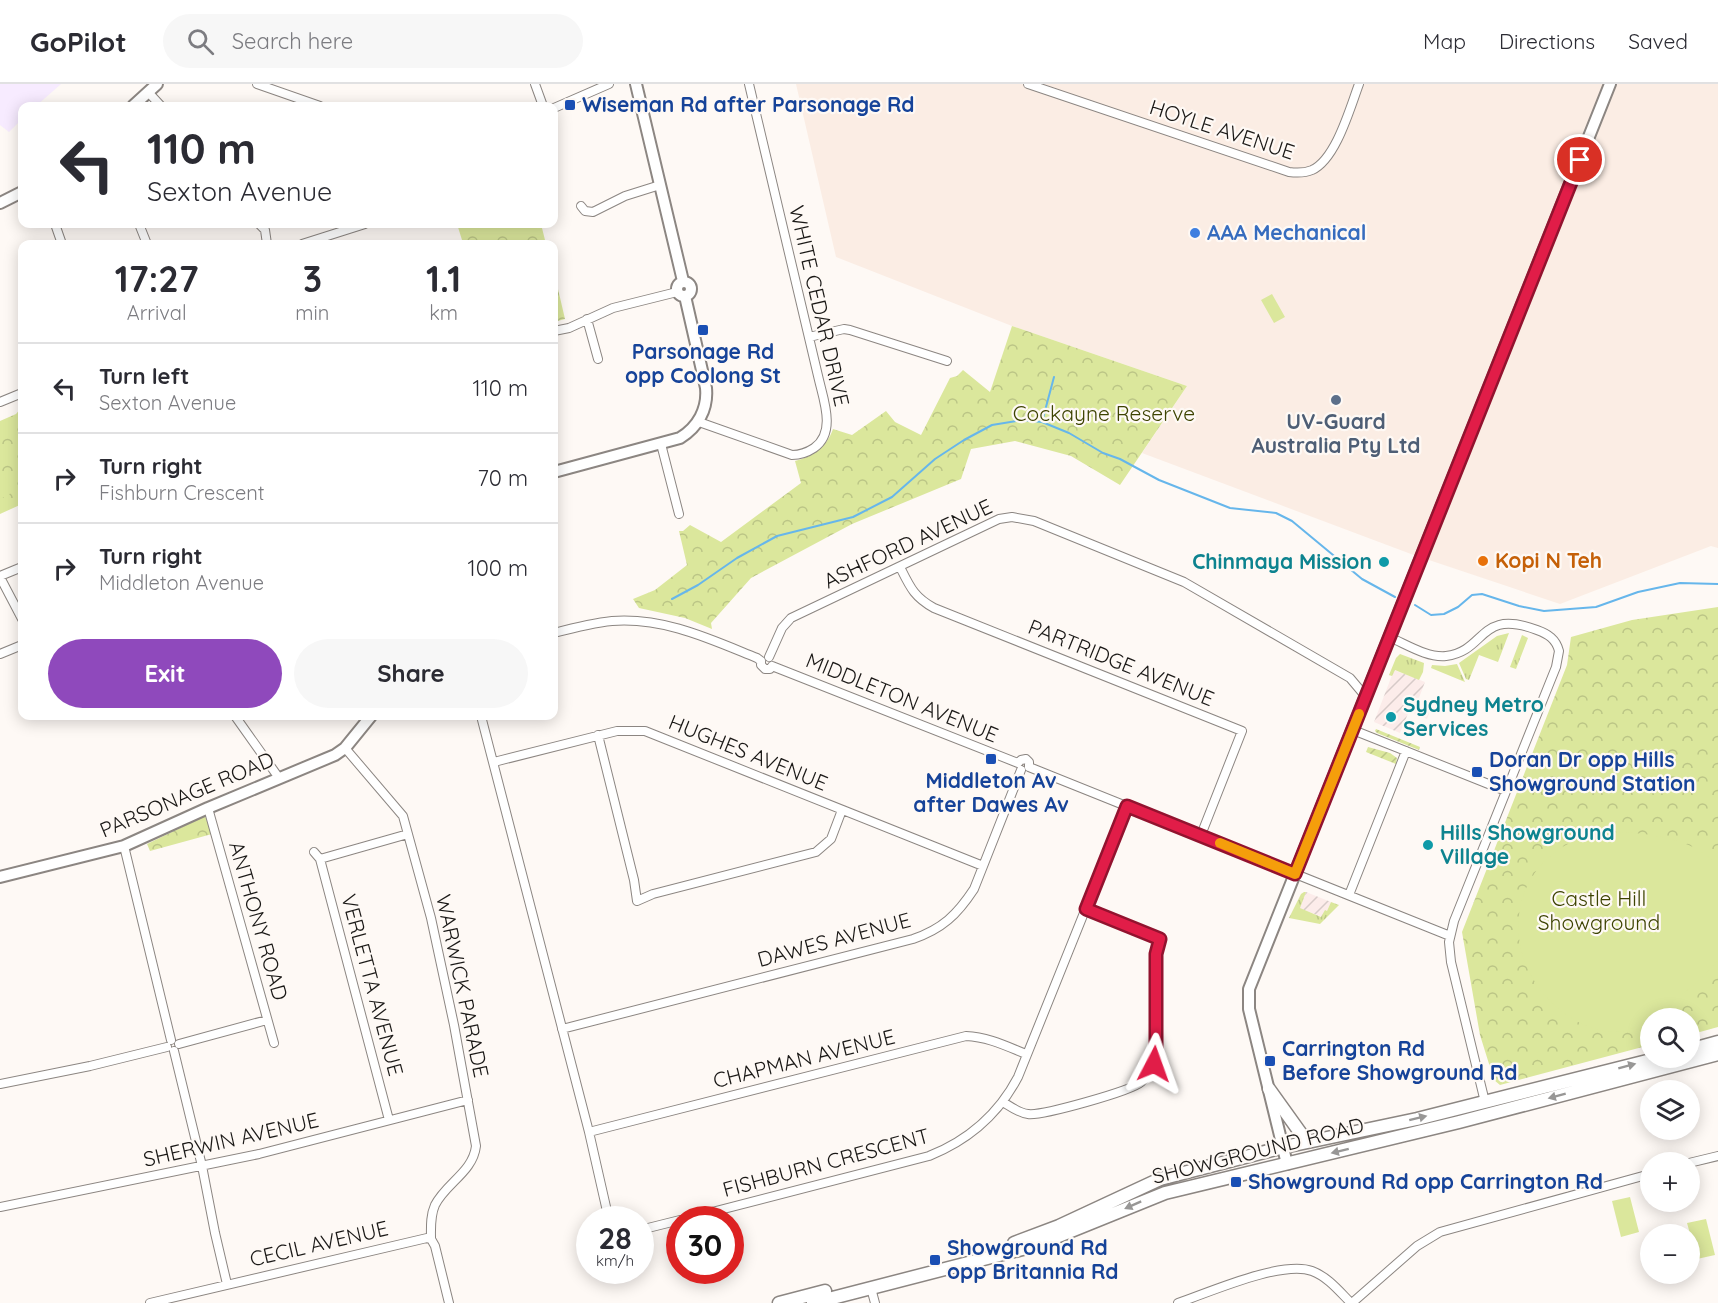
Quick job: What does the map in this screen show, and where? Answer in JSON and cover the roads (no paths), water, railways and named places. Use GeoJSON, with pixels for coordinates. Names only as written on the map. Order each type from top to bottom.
{"type":"FeatureCollection","features":[{"type":"Feature","properties":{"kind":"main road"},"geometry":{"type":"LineString","coordinates":[[558,471],[680,438],[699,422],[706,402],[706,388],[678,285],[683,281],[636,84]]}},
{"type":"Feature","properties":{"kind":"main road"},"geometry":{"type":"LineString","coordinates":[[1287,1164],[1248,999],[1254,973],[1610,84]]}},
{"type":"Feature","properties":{"kind":"main road"},"geometry":{"type":"LineString","coordinates":[[137,102],[153,88]]}},
{"type":"Feature","properties":{"kind":"main road"},"geometry":{"type":"LineString","coordinates":[[0,203],[18,194]]}},
{"type":"Feature","properties":{"kind":"main road","name":"PARSONAGE ROAD"},"geometry":{"type":"LineString","coordinates":[[0,877],[124,846],[335,755],[345,748],[368,720]]}},
{"type":"Feature","properties":{"kind":"main road"},"geometry":{"type":"LineString","coordinates":[[1700,1047],[1718,1042]]}},
{"type":"Feature","properties":{"kind":"main road","name":"SHOWGROUND ROAD"},"geometry":{"type":"LineString","coordinates":[[779,1303],[1006,1246],[1050,1230],[1160,1179],[1284,1147],[1417,1119],[1486,1108],[1718,1054]]}},
{"type":"Feature","properties":{"kind":"main road","name":"SHOWGROUND ROAD"},"geometry":{"type":"LineString","coordinates":[[813,1303],[1034,1246],[1165,1193],[1287,1164],[1640,1063]]}},
{"type":"Feature","properties":{"kind":"main road"},"geometry":{"type":"LineString","coordinates":[[1269,1089],[1307,1142]]}},
{"type":"Feature","properties":{"kind":"street"},"geometry":{"type":"LineString","coordinates":[[257,84],[309,102]]}},
{"type":"Feature","properties":{"kind":"street"},"geometry":{"type":"LineString","coordinates":[[535,84],[542,102]]}},
{"type":"Feature","properties":{"kind":"street"},"geometry":{"type":"LineString","coordinates":[[558,106],[609,84]]}},
{"type":"Feature","properties":{"kind":"street","name":"WHITE CEDAR DRIVE"},"geometry":{"type":"LineString","coordinates":[[699,422],[792,455],[808,452],[819,445],[826,431],[827,415],[749,84]]}},
{"type":"Feature","properties":{"kind":"street","name":"HOYLE AVENUE"},"geometry":{"type":"LineString","coordinates":[[1028,84],[1289,172],[1301,173],[1318,166],[1331,152],[1359,84]]}},
{"type":"Feature","properties":{"kind":"street"},"geometry":{"type":"LineString","coordinates":[[153,88],[159,102]]}},
{"type":"Feature","properties":{"kind":"street"},"geometry":{"type":"LineString","coordinates":[[581,206],[585,211],[593,212],[625,196],[660,185]]}},
{"type":"Feature","properties":{"kind":"street"},"geometry":{"type":"LineString","coordinates":[[315,240],[352,228]]}},
{"type":"Feature","properties":{"kind":"street"},"geometry":{"type":"LineString","coordinates":[[558,330],[569,328],[613,308],[681,294]]}},
{"type":"Feature","properties":{"kind":"street"},"geometry":{"type":"LineString","coordinates":[[587,320],[598,359]]}},
{"type":"Feature","properties":{"kind":"street"},"geometry":{"type":"LineString","coordinates":[[809,337],[844,329],[850,330],[947,361]]}},
{"type":"Feature","properties":{"kind":"street"},"geometry":{"type":"LineString","coordinates":[[0,402],[18,395]]}},
{"type":"Feature","properties":{"kind":"street"},"geometry":{"type":"LineString","coordinates":[[661,444],[679,514]]}},
{"type":"Feature","properties":{"kind":"street","name":"ASHFORD AVENUE"},"geometry":{"type":"LineString","coordinates":[[765,659],[782,628],[791,618],[999,519],[1012,517],[1023,518],[1184,582],[1350,678],[1366,697]]}},
{"type":"Feature","properties":{"kind":"street","name":"PARTRIDGE AVENUE"},"geometry":{"type":"LineString","coordinates":[[900,567],[912,592],[921,601],[934,608],[1242,732],[1201,835]]}},
{"type":"Feature","properties":{"kind":"street"},"geometry":{"type":"LineString","coordinates":[[18,569],[0,576],[18,611]]}},
{"type":"Feature","properties":{"kind":"street"},"geometry":{"type":"LineString","coordinates":[[558,632],[604,622],[648,621],[687,630],[765,659]]}},
{"type":"Feature","properties":{"kind":"street"},"geometry":{"type":"LineString","coordinates":[[1389,637],[1442,657],[1460,652],[1493,627],[1507,623],[1523,625],[1545,633],[1554,641],[1559,651],[1558,662],[1450,936],[1450,962],[1486,1108]]}},
{"type":"Feature","properties":{"kind":"street"},"geometry":{"type":"LineString","coordinates":[[0,654],[18,647]]}},
{"type":"Feature","properties":{"kind":"street","name":"MIDDLETON AVENUE"},"geometry":{"type":"LineString","coordinates":[[765,659],[773,662],[772,666],[1019,767]]}},
{"type":"Feature","properties":{"kind":"street"},"geometry":{"type":"LineString","coordinates":[[238,720],[279,778]]}},
{"type":"Feature","properties":{"kind":"street"},"geometry":{"type":"LineString","coordinates":[[482,720],[589,1132],[606,1206]]}},
{"type":"Feature","properties":{"kind":"street","name":"HUGHES AVENUE"},"geometry":{"type":"LineString","coordinates":[[494,762],[627,729],[645,731],[983,866]]}},
{"type":"Feature","properties":{"kind":"street"},"geometry":{"type":"LineString","coordinates":[[1353,730],[1506,791]]}},
{"type":"Feature","properties":{"kind":"street"},"geometry":{"type":"LineString","coordinates":[[598,735],[634,880],[637,901],[653,894],[816,852],[831,839],[842,810]]}},
{"type":"Feature","properties":{"kind":"street","name":"WARWICK PARADE"},"geometry":{"type":"LineString","coordinates":[[345,748],[403,816],[431,918],[468,1100],[476,1146],[475,1153],[468,1166],[435,1204],[432,1214],[431,1239]]}},
{"type":"Feature","properties":{"kind":"street"},"geometry":{"type":"LineString","coordinates":[[1349,896],[1406,751]]}},
{"type":"Feature","properties":{"kind":"street"},"geometry":{"type":"LineString","coordinates":[[1019,767],[1026,771],[1029,767],[1450,936]]}},
{"type":"Feature","properties":{"kind":"street","name":"DAWES AVENUE"},"geometry":{"type":"LineString","coordinates":[[562,1029],[933,932],[963,906],[974,890],[1019,767]]}},
{"type":"Feature","properties":{"kind":"street","name":"FISHBURN CRESCENT"},"geometry":{"type":"LineString","coordinates":[[734,1206],[929,1156],[963,1140],[985,1121],[1003,1102],[1018,1077],[1127,806]]}},
{"type":"Feature","properties":{"kind":"street","name":"ANTHONY ROAD"},"geometry":{"type":"LineString","coordinates":[[208,808],[274,1043]]}},
{"type":"Feature","properties":{"kind":"street"},"geometry":{"type":"LineString","coordinates":[[320,859],[408,834]]}},
{"type":"Feature","properties":{"kind":"street"},"geometry":{"type":"LineString","coordinates":[[124,846],[202,1166],[227,1284]]}},
{"type":"Feature","properties":{"kind":"street","name":"VERLETTA AVENUE"},"geometry":{"type":"LineString","coordinates":[[314,852],[320,859],[389,1120]]}},
{"type":"Feature","properties":{"kind":"street"},"geometry":{"type":"LineString","coordinates":[[1003,1102],[1029,1114],[1044,1112],[1139,1084],[1154,1064],[1156,954],[1160,939],[1086,909]]}},
{"type":"Feature","properties":{"kind":"street"},"geometry":{"type":"LineString","coordinates":[[0,1084],[90,1066],[267,1020]]}},
{"type":"Feature","properties":{"kind":"street","name":"CHAPMAN AVENUE"},"geometry":{"type":"LineString","coordinates":[[589,1132],[966,1036],[979,1036],[1026,1054]]}},
{"type":"Feature","properties":{"kind":"street","name":"SHERWIN AVENUE"},"geometry":{"type":"LineString","coordinates":[[0,1208],[260,1154],[468,1100]]}},
{"type":"Feature","properties":{"kind":"street"},"geometry":{"type":"LineString","coordinates":[[1700,1160],[1718,1156]]}},
{"type":"Feature","properties":{"kind":"street"},"geometry":{"type":"LineString","coordinates":[[1178,1303],[1273,1270],[1294,1268],[1319,1274],[1331,1282],[1352,1303],[1417,1246],[1440,1232],[1640,1177]]}},
{"type":"Feature","properties":{"kind":"street","name":"CECIL AVENUE"},"geometry":{"type":"LineString","coordinates":[[150,1303],[419,1239],[431,1239]]}},
{"type":"Feature","properties":{"kind":"street"},"geometry":{"type":"LineString","coordinates":[[431,1239],[435,1246],[449,1303]]}},
{"type":"Feature","properties":{"kind":"street"},"geometry":{"type":"LineString","coordinates":[[871,1288],[875,1303]]}},
{"type":"Feature","properties":{"kind":"waterway"},"geometry":{"type":"LineString","coordinates":[[1042,422],[1054,377]]}},
{"type":"Feature","properties":{"kind":"waterway"},"geometry":{"type":"LineString","coordinates":[[672,599],[777,536],[853,517],[892,497],[935,459],[964,440],[992,425],[1022,420],[1042,422],[1069,433],[1103,453],[1120,459],[1159,480],[1230,508],[1276,513],[1292,521],[1362,579],[1395,597]]}},
{"type":"Feature","properties":{"kind":"waterway"},"geometry":{"type":"LineString","coordinates":[[1415,605],[1431,615],[1444,614],[1458,607],[1472,595],[1482,594],[1544,611],[1596,607],[1638,592],[1680,583],[1718,584]]}},
{"type":"Feature","properties":{"kind":"place","name":"Wiseman Rd after Parsonage Rd"},"geometry":{"type":"Point","coordinates":[570,105]}},
{"type":"Feature","properties":{"kind":"place","name":"AAA Mechanical"},"geometry":{"type":"Point","coordinates":[1195,233]}},
{"type":"Feature","properties":{"kind":"place","name":"Parsonage Rd opp Coolong St"},"geometry":{"type":"Point","coordinates":[703,330]}},
{"type":"Feature","properties":{"kind":"place","name":"UV-Guard Australia Pty Ltd"},"geometry":{"type":"Point","coordinates":[1336,400]}},
{"type":"Feature","properties":{"kind":"place","name":"Kopi N Teh"},"geometry":{"type":"Point","coordinates":[1483,561]}},
{"type":"Feature","properties":{"kind":"place","name":"Chinmaya Mission"},"geometry":{"type":"Point","coordinates":[1384,562]}},
{"type":"Feature","properties":{"kind":"place","name":"Sydney Metro Services"},"geometry":{"type":"Point","coordinates":[1391,717]}},
{"type":"Feature","properties":{"kind":"place","name":"Middleton Av after Dawes Av"},"geometry":{"type":"Point","coordinates":[991,759]}},
{"type":"Feature","properties":{"kind":"place","name":"Doran Dr opp Hills Showground Station"},"geometry":{"type":"Point","coordinates":[1477,772]}},
{"type":"Feature","properties":{"kind":"place","name":"Hills Showground Village"},"geometry":{"type":"Point","coordinates":[1428,845]}},
{"type":"Feature","properties":{"kind":"place","name":"Carrington Rd Before Showground Rd"},"geometry":{"type":"Point","coordinates":[1270,1061]}},
{"type":"Feature","properties":{"kind":"place","name":"Showground Rd opp Carrington Rd"},"geometry":{"type":"Point","coordinates":[1236,1182]}},
{"type":"Feature","properties":{"kind":"place","name":"Showground Rd opp Britannia Rd"},"geometry":{"type":"Point","coordinates":[935,1260]}},
{"type":"Feature","properties":{"kind":"park label","name":"Cockayne Reserve"},"geometry":{"type":"Point","coordinates":[1104,414]}},
{"type":"Feature","properties":{"kind":"park label","name":"Castle Hill Showground"},"geometry":{"type":"Point","coordinates":[1599,911]}}]}
